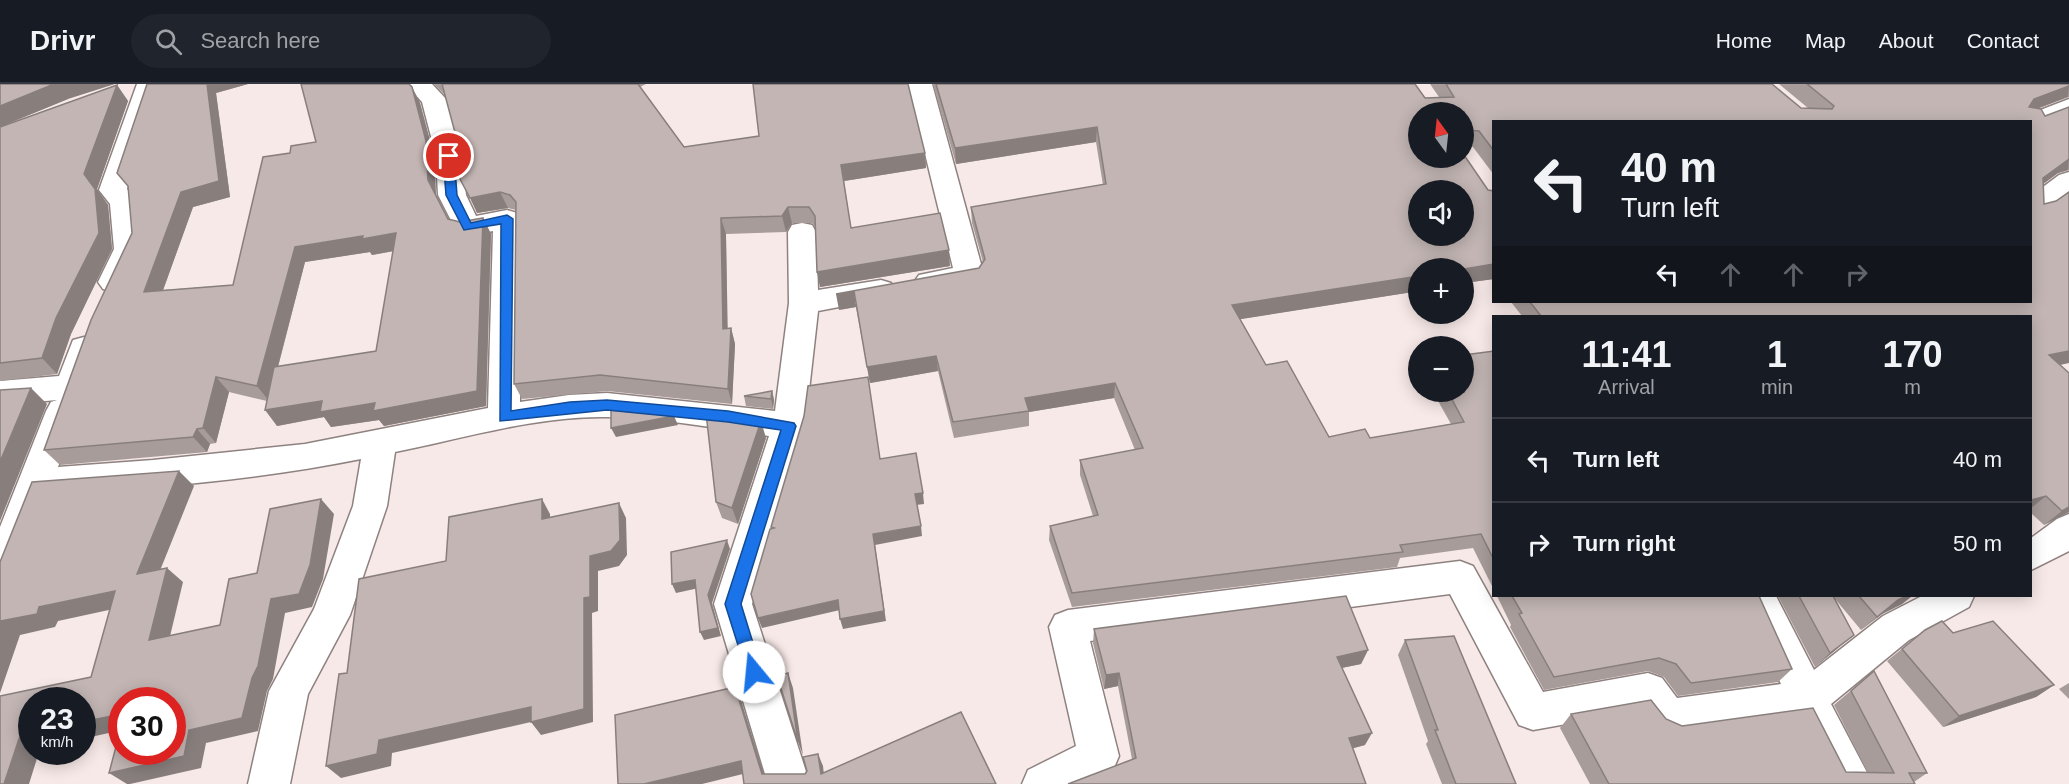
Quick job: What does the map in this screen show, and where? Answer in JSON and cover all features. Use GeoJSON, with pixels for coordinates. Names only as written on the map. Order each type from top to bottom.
{"type":"FeatureCollection","features":[{"type":"Feature","properties":{"kind":"street"},"geometry":{"type":"LineString","coordinates":[[117,94],[148,84]]}},
{"type":"Feature","properties":{"kind":"street"},"geometry":{"type":"LineString","coordinates":[[0,573],[98,314],[129,249],[124,202],[113,190],[148,84]]}},
{"type":"Feature","properties":{"kind":"street"},"geometry":{"type":"LineString","coordinates":[[418,84],[434,100],[449,156],[452,195],[468,227],[507,219],[504,417]]}},
{"type":"Feature","properties":{"kind":"street"},"geometry":{"type":"LineString","coordinates":[[804,303],[969,275],[920,84]]}},
{"type":"Feature","properties":{"kind":"street"},"geometry":{"type":"LineString","coordinates":[[2032,122],[2069,107]]}},
{"type":"Feature","properties":{"kind":"street"},"geometry":{"type":"LineString","coordinates":[[2032,208],[2069,181]]}},
{"type":"Feature","properties":{"kind":"street"},"geometry":{"type":"LineString","coordinates":[[789,784],[733,604],[789,426],[804,303],[802,232]]}},
{"type":"Feature","properties":{"kind":"street"},"geometry":{"type":"LineString","coordinates":[[0,393],[71,387]]}},
{"type":"Feature","properties":{"kind":"street"},"geometry":{"type":"LineString","coordinates":[[35,482],[153,474],[293,459],[504,417],[570,407],[607,405],[728,417],[789,426]]}},
{"type":"Feature","properties":{"kind":"street"},"geometry":{"type":"LineString","coordinates":[[269,784],[289,691],[335,604],[370,506],[380,443]]}},
{"type":"Feature","properties":{"kind":"street"},"geometry":{"type":"LineString","coordinates":[[2032,554],[2055,542],[2069,529]]}},
{"type":"Feature","properties":{"kind":"street"},"geometry":{"type":"LineString","coordinates":[[1043,784],[1099,756],[1068,627],[1460,577],[1533,712],[1648,692],[1668,718],[1808,699],[1896,628],[1954,597]]}},
{"type":"Feature","properties":{"kind":"street"},"geometry":{"type":"LineString","coordinates":[[1758,597],[1852,784]]}},
{"type":"Feature","properties":{"kind":"building"},"geometry":{"type":"Polygon","coordinates":[[[0,84],[54,84],[0,106],[0,84]]]}},
{"type":"Feature","properties":{"kind":"building"},"geometry":{"type":"Polygon","coordinates":[[[147,84],[207,84],[219,181],[181,192],[144,292],[233,285],[263,157],[290,153],[291,146],[316,142],[301,84],[409,84],[412,87],[426,141],[428,180],[448,219],[460,222],[483,218],[477,391],[373,411],[375,403],[320,412],[322,401],[265,410],[274,367],[376,351],[396,233],[362,239],[363,236],[295,247],[257,386],[216,377],[203,428],[197,429],[193,437],[44,450],[91,320],[132,233],[128,186],[117,173],[147,84]]]}},
{"type":"Feature","properties":{"kind":"building"},"geometry":{"type":"Polygon","coordinates":[[[442,84],[638,84],[684,147],[759,136],[753,84],[908,84],[925,153],[841,165],[851,228],[940,213],[949,250],[817,272],[815,216],[809,207],[788,207],[782,216],[721,218],[723,329],[731,328],[728,389],[600,375],[514,384],[516,202],[510,195],[500,192],[470,198],[460,179],[457,140],[442,84]]]}},
{"type":"Feature","properties":{"kind":"building"},"geometry":{"type":"Polygon","coordinates":[[[936,84],[1415,84],[1425,98],[1454,97],[1446,84],[1772,84],[1801,108],[1832,109],[1834,106],[1807,84],[2069,84],[2069,86],[2034,99],[2029,107],[2041,109],[2045,116],[2069,107],[2069,159],[2043,178],[2044,204],[2056,201],[2069,192],[2069,351],[2049,355],[2069,373],[2069,507],[2062,511],[2046,496],[2032,500],[2032,315],[1540,315],[1531,303],[2032,303],[2032,120],[1492,120],[1492,148],[1479,131],[1474,131],[1474,102],[1408,102],[1408,168],[1473,168],[1488,190],[1492,191],[1492,264],[1474,267],[1474,258],[1408,258],[1408,278],[1232,305],[1266,365],[1287,361],[1329,437],[1365,429],[1370,438],[1464,422],[1453,402],[1474,402],[1474,354],[1492,351],[1492,556],[1481,534],[1400,545],[1403,552],[1072,593],[1050,526],[1098,515],[1080,460],[1143,448],[1115,383],[1025,398],[1029,411],[953,422],[936,356],[867,367],[854,291],[836,294],[979,268],[985,259],[971,207],[1106,184],[1097,127],[955,148],[936,84]]]}},
{"type":"Feature","properties":{"kind":"building"},"geometry":{"type":"Polygon","coordinates":[[[117,85],[84,174],[95,189],[99,233],[56,318],[42,358],[0,363],[0,127],[117,85]]]}},
{"type":"Feature","properties":{"kind":"building"},"geometry":{"type":"Polygon","coordinates":[[[868,377],[880,459],[916,453],[923,493],[915,494],[921,526],[873,534],[884,611],[840,619],[838,600],[758,618],[751,594],[770,529],[774,528],[771,527],[804,416],[808,386],[868,377]]]}},
{"type":"Feature","properties":{"kind":"building"},"geometry":{"type":"Polygon","coordinates":[[[31,388],[0,462],[0,390],[31,388]]]}},
{"type":"Feature","properties":{"kind":"building"},"geometry":{"type":"Polygon","coordinates":[[[772,391],[771,399],[744,396],[772,391]]]}},
{"type":"Feature","properties":{"kind":"building"},"geometry":{"type":"Polygon","coordinates":[[[611,410],[674,416],[611,428],[611,410]]]}},
{"type":"Feature","properties":{"kind":"building"},"geometry":{"type":"Polygon","coordinates":[[[706,413],[761,421],[732,508],[716,502],[706,413]]]}},
{"type":"Feature","properties":{"kind":"building"},"geometry":{"type":"Polygon","coordinates":[[[179,471],[137,574],[167,568],[149,640],[220,625],[229,579],[257,573],[270,509],[321,499],[310,565],[299,594],[271,599],[258,666],[252,678],[242,718],[189,730],[186,746],[186,687],[108,687],[108,717],[96,719],[96,687],[43,687],[91,677],[115,591],[39,607],[37,614],[0,623],[0,562],[32,482],[179,471]]]}},
{"type":"Feature","properties":{"kind":"building"},"geometry":{"type":"Polygon","coordinates":[[[542,499],[542,519],[619,503],[620,540],[611,551],[590,556],[590,597],[584,598],[584,709],[531,722],[531,707],[379,740],[377,754],[326,766],[339,674],[347,673],[359,579],[446,561],[449,517],[542,499]]]}},
{"type":"Feature","properties":{"kind":"building"},"geometry":{"type":"Polygon","coordinates":[[[727,540],[708,595],[718,628],[700,632],[695,580],[672,584],[671,552],[727,540]]]}},
{"type":"Feature","properties":{"kind":"building"},"geometry":{"type":"Polygon","coordinates":[[[1346,596],[1368,650],[1337,657],[1372,733],[1349,738],[1366,784],[1068,784],[1136,758],[1119,673],[1106,675],[1094,629],[1346,596]]]}},
{"type":"Feature","properties":{"kind":"building"},"geometry":{"type":"Polygon","coordinates":[[[1513,597],[1759,597],[1792,669],[1691,683],[1676,664],[1659,658],[1554,677],[1519,614],[1522,613],[1513,597]]]}},
{"type":"Feature","properties":{"kind":"building"},"geometry":{"type":"Polygon","coordinates":[[[1800,597],[1834,597],[1854,635],[1830,653],[1800,597]]]}},
{"type":"Feature","properties":{"kind":"building"},"geometry":{"type":"Polygon","coordinates":[[[1860,597],[1905,597],[1898,600],[1877,617],[1860,597]]]}},
{"type":"Feature","properties":{"kind":"building"},"geometry":{"type":"Polygon","coordinates":[[[1942,621],[1953,633],[1993,621],[2054,685],[1959,716],[1902,649],[1925,630],[1942,621]]]}},
{"type":"Feature","properties":{"kind":"building"},"geometry":{"type":"Polygon","coordinates":[[[1454,636],[1516,784],[1456,784],[1405,640],[1454,636]]]}},
{"type":"Feature","properties":{"kind":"building"},"geometry":{"type":"Polygon","coordinates":[[[1874,671],[1927,773],[1909,773],[1915,784],[1609,784],[1571,714],[1651,700],[1666,719],[1682,726],[1813,708],[1846,772],[1894,773],[1851,691],[1874,671]]]}},
{"type":"Feature","properties":{"kind":"building"},"geometry":{"type":"Polygon","coordinates":[[[788,673],[798,742],[777,676],[788,673]]]}},
{"type":"Feature","properties":{"kind":"building"},"geometry":{"type":"Polygon","coordinates":[[[735,687],[762,774],[805,774],[807,771],[803,757],[818,754],[821,774],[961,712],[996,784],[744,784],[741,761],[644,784],[618,784],[615,715],[735,687]]]}},
{"type":"Feature","properties":{"kind":"building"},"geometry":{"type":"Polygon","coordinates":[[[18,692],[18,742],[4,784],[0,784],[0,696],[18,692]]]}},
{"type":"Feature","properties":{"kind":"building"},"geometry":{"type":"Polygon","coordinates":[[[111,765],[144,765],[109,773],[111,765]]]}},
{"type":"Feature","properties":{"kind":"route"},"geometry":{"type":"LineString","coordinates":[[449,156],[452,195],[468,227],[507,219],[504,417],[570,407],[607,405],[728,417],[789,426],[733,604],[754,672]]}}]}
